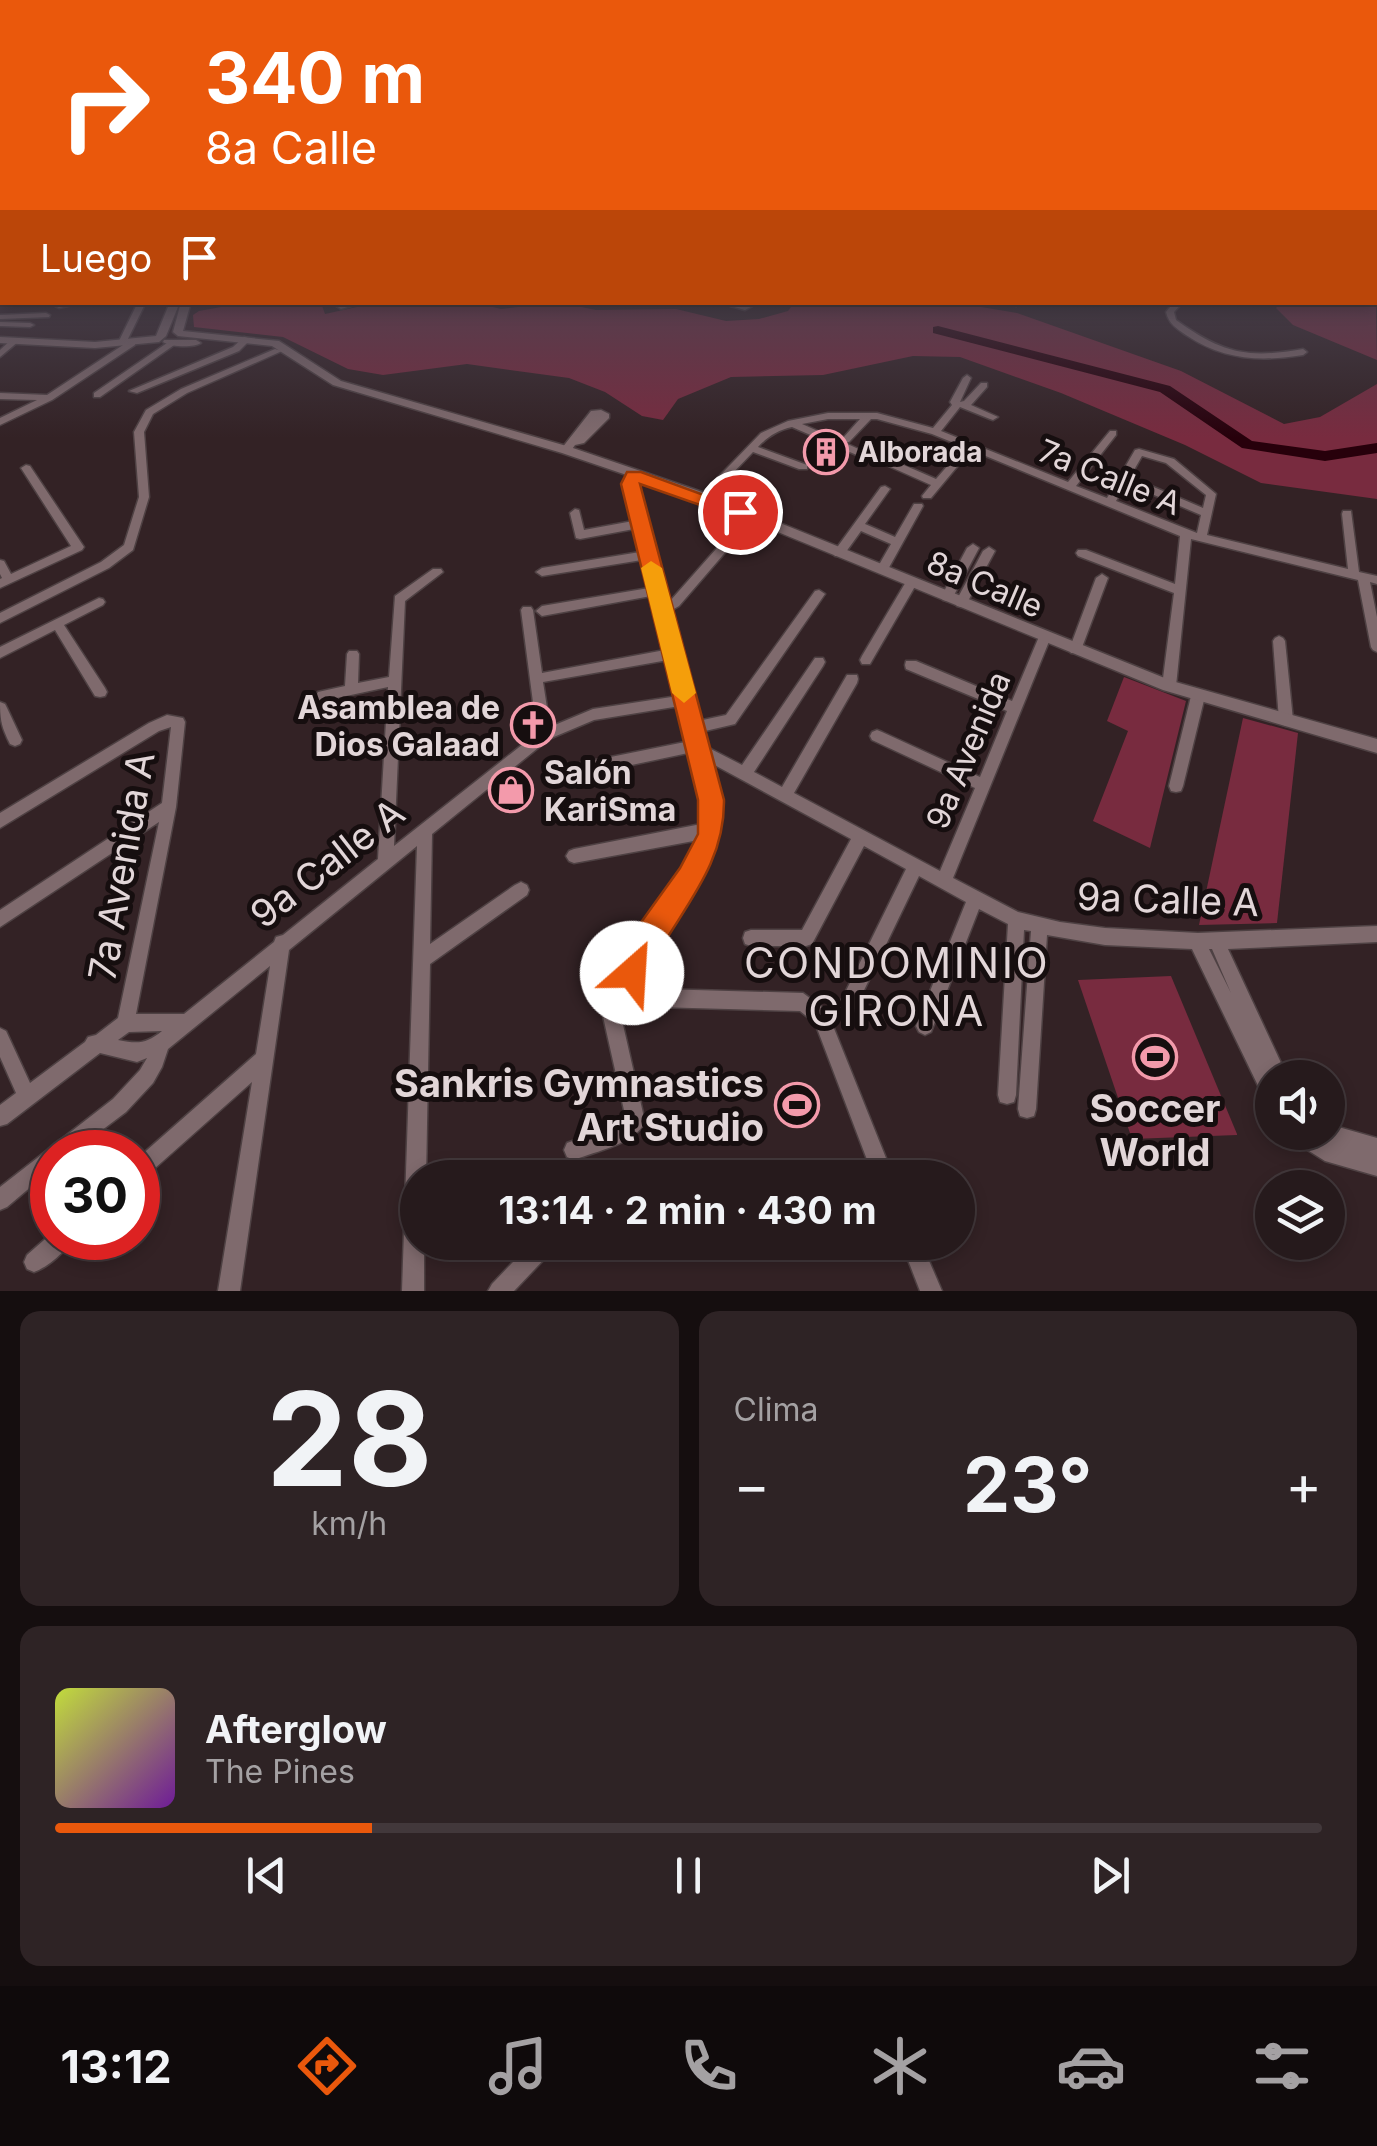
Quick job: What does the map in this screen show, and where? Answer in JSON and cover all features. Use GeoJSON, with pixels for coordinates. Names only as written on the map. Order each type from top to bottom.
{"type":"FeatureCollection","features":[{"type":"Feature","properties":{"kind":"street"},"geometry":{"type":"LineString","coordinates":[[0,422],[50,398],[127,343],[136,317]]}},
{"type":"Feature","properties":{"kind":"street"},"geometry":{"type":"LineString","coordinates":[[170,338],[172,317]]}},
{"type":"Feature","properties":{"kind":"street"},"geometry":{"type":"LineString","coordinates":[[96,395],[170,338],[179,317]]}},
{"type":"Feature","properties":{"kind":"street"},"geometry":{"type":"LineString","coordinates":[[1171,317],[1172,322],[1228,352],[1271,360],[1304,352]]}},
{"type":"Feature","properties":{"kind":"street"},"geometry":{"type":"LineString","coordinates":[[0,320],[30,325]]}},
{"type":"Feature","properties":{"kind":"street","name":"8a Calle"},"geometry":{"type":"LineString","coordinates":[[0,340],[260,340],[321,379],[572,450],[634,476],[704,497],[1044,639],[1169,686],[1377,746]]}},
{"type":"Feature","properties":{"kind":"street"},"geometry":{"type":"LineString","coordinates":[[0,354],[15,341]]}},
{"type":"Feature","properties":{"kind":"street"},"geometry":{"type":"LineString","coordinates":[[134,390],[244,342]]}},
{"type":"Feature","properties":{"kind":"street","name":"8a Calle"},"geometry":{"type":"LineString","coordinates":[[244,342],[285,353]]}},
{"type":"Feature","properties":{"kind":"street"},"geometry":{"type":"LineString","coordinates":[[0,618],[105,565],[129,547],[144,497],[139,432],[149,412],[184,390],[285,353]]}},
{"type":"Feature","properties":{"kind":"street"},"geometry":{"type":"LineString","coordinates":[[967,378],[955,402],[993,417]]}},
{"type":"Feature","properties":{"kind":"street"},"geometry":{"type":"LineString","coordinates":[[936,432],[984,385]]}},
{"type":"Feature","properties":{"kind":"street"},"geometry":{"type":"LineString","coordinates":[[0,395],[10,386]]}},
{"type":"Feature","properties":{"kind":"street"},"geometry":{"type":"LineString","coordinates":[[0,395],[50,398]]}},
{"type":"Feature","properties":{"kind":"street","name":"7a Calle A"},"geometry":{"type":"LineString","coordinates":[[704,497],[764,435],[828,416],[868,416],[936,432],[1186,534],[1365,577]]}},
{"type":"Feature","properties":{"kind":"street"},"geometry":{"type":"LineString","coordinates":[[846,440],[868,416]]}},
{"type":"Feature","properties":{"kind":"street"},"geometry":{"type":"LineString","coordinates":[[791,424],[860,453]]}},
{"type":"Feature","properties":{"kind":"street"},"geometry":{"type":"LineString","coordinates":[[1069,488],[1113,433]]}},
{"type":"Feature","properties":{"kind":"street"},"geometry":{"type":"LineString","coordinates":[[882,570],[923,501],[969,447]]}},
{"type":"Feature","properties":{"kind":"street"},"geometry":{"type":"LineString","coordinates":[[750,448],[803,467]]}},
{"type":"Feature","properties":{"kind":"street"},"geometry":{"type":"LineString","coordinates":[[1112,498],[1139,452],[1170,461],[1205,485],[1211,494],[1201,538]]}},
{"type":"Feature","properties":{"kind":"street"},"geometry":{"type":"LineString","coordinates":[[879,458],[938,484]]}},
{"type":"Feature","properties":{"kind":"street"},"geometry":{"type":"LineString","coordinates":[[0,564],[4,582],[78,546],[26,468]]}},
{"type":"Feature","properties":{"kind":"street"},"geometry":{"type":"LineString","coordinates":[[634,476],[630,484],[639,524],[700,748],[711,800],[711,835],[690,878],[640,949],[632,973],[638,985],[656,998],[803,1002],[821,1017],[877,1160]]}},
{"type":"Feature","properties":{"kind":"street"},"geometry":{"type":"LineString","coordinates":[[1123,478],[1208,514]]}},
{"type":"Feature","properties":{"kind":"street"},"geometry":{"type":"LineString","coordinates":[[838,553],[885,490]]}},
{"type":"Feature","properties":{"kind":"street"},"geometry":{"type":"LineString","coordinates":[[575,513],[580,535],[639,524]]}},
{"type":"Feature","properties":{"kind":"street"},"geometry":{"type":"LineString","coordinates":[[1348,514],[1365,577],[1377,647]]}},
{"type":"Feature","properties":{"kind":"street"},"geometry":{"type":"LineString","coordinates":[[662,610],[676,603],[743,526]]}},
{"type":"Feature","properties":{"kind":"street"},"geometry":{"type":"LineString","coordinates":[[859,526],[898,542]]}},
{"type":"Feature","properties":{"kind":"street"},"geometry":{"type":"LineString","coordinates":[[1169,686],[1186,534]]}},
{"type":"Feature","properties":{"kind":"street"},"geometry":{"type":"LineString","coordinates":[[954,600],[973,548]]}},
{"type":"Feature","properties":{"kind":"street"},"geometry":{"type":"LineString","coordinates":[[954,600],[989,551]]}},
{"type":"Feature","properties":{"kind":"street"},"geometry":{"type":"LineString","coordinates":[[542,572],[648,554]]}},
{"type":"Feature","properties":{"kind":"street"},"geometry":{"type":"LineString","coordinates":[[1082,554],[1179,590]]}},
{"type":"Feature","properties":{"kind":"street"},"geometry":{"type":"LineString","coordinates":[[386,860],[399,598],[437,572]]}},
{"type":"Feature","properties":{"kind":"street"},"geometry":{"type":"LineString","coordinates":[[1075,650],[1102,578]]}},
{"type":"Feature","properties":{"kind":"street"},"geometry":{"type":"LineString","coordinates":[[866,660],[911,583]]}},
{"type":"Feature","properties":{"kind":"street"},"geometry":{"type":"LineString","coordinates":[[544,735],[534,610],[657,591]]}},
{"type":"Feature","properties":{"kind":"street"},"geometry":{"type":"LineString","coordinates":[[694,728],[730,720],[819,594]]}},
{"type":"Feature","properties":{"kind":"street"},"geometry":{"type":"LineString","coordinates":[[0,653],[99,602]]}},
{"type":"Feature","properties":{"kind":"street"},"geometry":{"type":"LineString","coordinates":[[57,624],[100,692]]}},
{"type":"Feature","properties":{"kind":"street","name":"9a Avenida"},"geometry":{"type":"LineString","coordinates":[[943,882],[1044,639]]}},
{"type":"Feature","properties":{"kind":"street"},"geometry":{"type":"LineString","coordinates":[[1279,641],[1286,720]]}},
{"type":"Feature","properties":{"kind":"street"},"geometry":{"type":"LineString","coordinates":[[351,689],[354,654]]}},
{"type":"Feature","properties":{"kind":"street"},"geometry":{"type":"LineString","coordinates":[[545,677],[673,654]]}},
{"type":"Feature","properties":{"kind":"street"},"geometry":{"type":"LineString","coordinates":[[744,774],[819,662]]}},
{"type":"Feature","properties":{"kind":"street"},"geometry":{"type":"LineString","coordinates":[[910,665],[1015,708]]}},
{"type":"Feature","properties":{"kind":"street"},"geometry":{"type":"LineString","coordinates":[[784,796],[852,678]]}},
{"type":"Feature","properties":{"kind":"street"},"geometry":{"type":"LineString","coordinates":[[324,696],[394,680]]}},
{"type":"Feature","properties":{"kind":"street"},"geometry":{"type":"LineString","coordinates":[[1176,786],[1198,696]]}},
{"type":"Feature","properties":{"kind":"street","name":"9a Calle A"},"geometry":{"type":"LineString","coordinates":[[86,1130],[142,1084],[157,1064],[160,1044],[184,1022],[544,735],[593,715],[686,700]]}},
{"type":"Feature","properties":{"kind":"street"},"geometry":{"type":"LineString","coordinates":[[0,708],[16,740]]}},
{"type":"Feature","properties":{"kind":"street","name":"7a Avenida A"},"geometry":{"type":"LineString","coordinates":[[0,821],[154,727],[174,719],[178,722],[169,807],[126,1023],[184,1022]]}},
{"type":"Feature","properties":{"kind":"street"},"geometry":{"type":"LineString","coordinates":[[876,736],[983,785]]}},
{"type":"Feature","properties":{"kind":"street"},"geometry":{"type":"LineString","coordinates":[[558,764],[570,772],[700,748]]}},
{"type":"Feature","properties":{"kind":"street","name":"9a Calle A"},"geometry":{"type":"LineString","coordinates":[[700,748],[1016,920],[1073,934],[1196,940],[1377,934]]}},
{"type":"Feature","properties":{"kind":"street"},"geometry":{"type":"LineString","coordinates":[[0,919],[169,807]]}},
{"type":"Feature","properties":{"kind":"street"},"geometry":{"type":"LineString","coordinates":[[413,1291],[424,830]]}},
{"type":"Feature","properties":{"kind":"street"},"geometry":{"type":"LineString","coordinates":[[574,856],[696,832],[711,835]]}},
{"type":"Feature","properties":{"kind":"street"},"geometry":{"type":"LineString","coordinates":[[752,938],[806,938],[860,838]]}},
{"type":"Feature","properties":{"kind":"street"},"geometry":{"type":"LineString","coordinates":[[848,1005],[915,868]]}},
{"type":"Feature","properties":{"kind":"street"},"geometry":{"type":"LineString","coordinates":[[422,960],[521,890]]}},
{"type":"Feature","properties":{"kind":"street"},"geometry":{"type":"LineString","coordinates":[[924,1026],[975,900]]}},
{"type":"Feature","properties":{"kind":"street"},"geometry":{"type":"LineString","coordinates":[[1007,1095],[1016,920]]}},
{"type":"Feature","properties":{"kind":"street"},"geometry":{"type":"LineString","coordinates":[[1027,1109],[1039,926]]}},
{"type":"Feature","properties":{"kind":"street"},"geometry":{"type":"LineString","coordinates":[[1196,940],[1255,1060]]}},
{"type":"Feature","properties":{"kind":"street"},"geometry":{"type":"LineString","coordinates":[[1216,940],[1271,1060]]}},
{"type":"Feature","properties":{"kind":"street"},"geometry":{"type":"LineString","coordinates":[[229,1291],[282,943]]}},
{"type":"Feature","properties":{"kind":"street"},"geometry":{"type":"LineString","coordinates":[[574,1150],[628,1130],[636,1122],[604,985],[608,977],[632,973]]}},
{"type":"Feature","properties":{"kind":"street"},"geometry":{"type":"LineString","coordinates":[[1219,990],[1240,993]]}},
{"type":"Feature","properties":{"kind":"street"},"geometry":{"type":"LineString","coordinates":[[0,1117],[94,1043],[126,1023]]}},
{"type":"Feature","properties":{"kind":"street"},"geometry":{"type":"LineString","coordinates":[[0,1037],[27,1096]]}},
{"type":"Feature","properties":{"kind":"street"},"geometry":{"type":"LineString","coordinates":[[94,1043],[138,1053],[160,1044]]}},
{"type":"Feature","properties":{"kind":"street"},"geometry":{"type":"LineString","coordinates":[[160,1151],[264,1059]]}},
{"type":"Feature","properties":{"kind":"street"},"geometry":{"type":"LineString","coordinates":[[1345,1139],[1377,1148]]}},
{"type":"Feature","properties":{"kind":"street"},"geometry":{"type":"LineString","coordinates":[[1326,1150],[1377,1166]]}},
{"type":"Feature","properties":{"kind":"street","name":"9a Calle A"},"geometry":{"type":"LineString","coordinates":[[0,1200],[30,1175]]}},
{"type":"Feature","properties":{"kind":"street"},"geometry":{"type":"LineString","coordinates":[[499,1291],[529,1260]]}},
{"type":"Feature","properties":{"kind":"street"},"geometry":{"type":"LineString","coordinates":[[918,1260],[931,1291]]}},
{"type":"Feature","properties":{"kind":"shaded area"},"geometry":{"type":"Polygon","coordinates":[[[193,317],[710,317],[726,321],[765,317],[1029,317],[1181,371],[1284,424],[1320,417],[1377,384],[1377,499],[1261,483],[1185,445],[1061,393],[960,357],[913,356],[823,375],[731,377],[678,399],[663,420],[642,416],[605,392],[569,378],[467,364],[383,375],[348,369],[283,337],[194,327],[193,317]]]}},
{"type":"Feature","properties":{"kind":"shaded area"},"geometry":{"type":"Polygon","coordinates":[[[1285,317],[1376,317],[1377,360],[1293,325],[1285,317]]]}},
{"type":"Feature","properties":{"kind":"shaded area"},"geometry":{"type":"Polygon","coordinates":[[[1124,677],[1186,701],[1150,848],[1093,821],[1128,731],[1107,721],[1124,677]]]}},
{"type":"Feature","properties":{"kind":"shaded area"},"geometry":{"type":"Polygon","coordinates":[[[1243,718],[1298,733],[1277,923],[1199,925],[1243,718]]]}},
{"type":"Feature","properties":{"kind":"shaded area","name":"Soccer World"},"geometry":{"type":"Polygon","coordinates":[[[1171,976],[1237,1135],[1132,1139],[1078,980],[1171,976]]]}},
{"type":"Feature","properties":{"kind":"waterway"},"geometry":{"type":"LineString","coordinates":[[938,330],[1165,389],[1248,445],[1325,456],[1377,448]]}},
{"type":"Feature","properties":{"kind":"slow traffic"},"geometry":{"type":"LineString","coordinates":[[651,568],[684,693]]}},
{"type":"Feature","properties":{"kind":"place","name":"Alborada"},"geometry":{"type":"Point","coordinates":[826,452]}},
{"type":"Feature","properties":{"kind":"place","name":"Asamblea de Dios Galaad"},"geometry":{"type":"Point","coordinates":[533,725]}},
{"type":"Feature","properties":{"kind":"place","name":"Salón KariSma"},"geometry":{"type":"Point","coordinates":[511,790]}},
{"type":"Feature","properties":{"kind":"place","name":"Soccer World"},"geometry":{"type":"Point","coordinates":[1155,1057]}},
{"type":"Feature","properties":{"kind":"place","name":"Sankris Gymnastics Art Studio"},"geometry":{"type":"Point","coordinates":[797,1105]}},
{"type":"Feature","properties":{"kind":"district","name":"CONDOMINIO GIRONA"},"geometry":{"type":"Point","coordinates":[897,986]}},
{"type":"Feature","properties":{"kind":"route"},"geometry":{"type":"LineString","coordinates":[[632,973],[640,949],[690,878],[711,835],[711,800],[702,750],[630,484],[634,476],[740,512]]}}]}
